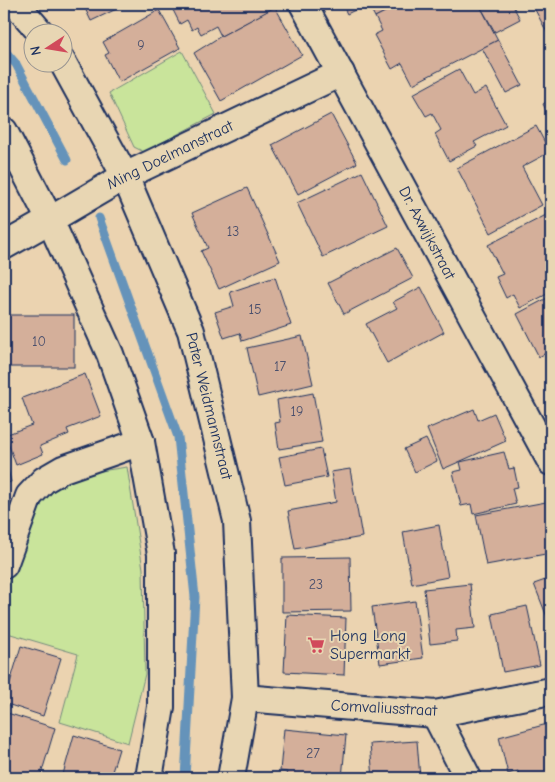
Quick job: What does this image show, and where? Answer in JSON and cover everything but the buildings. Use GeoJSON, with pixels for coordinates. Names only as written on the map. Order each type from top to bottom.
{"type":"FeatureCollection","features":[{"type":"Feature","properties":{"kind":"street"},"geometry":{"type":"LineString","coordinates":[[16,4],[31,22]]}},
{"type":"Feature","properties":{"kind":"street","name":"Dr. Axwijkstraat"},"geometry":{"type":"LineString","coordinates":[[303,4],[551,462]]}},
{"type":"Feature","properties":{"kind":"street","name":"Pater Weidmannstraat"},"geometry":{"type":"LineString","coordinates":[[68,72],[125,176],[191,331],[237,521],[245,698],[231,778]]}},
{"type":"Feature","properties":{"kind":"street","name":"Ming Doelmanstraat"},"geometry":{"type":"LineString","coordinates":[[4,246],[125,176],[341,73]]}},
{"type":"Feature","properties":{"kind":"street"},"geometry":{"type":"LineString","coordinates":[[4,131],[50,220],[110,354],[141,442],[161,554],[161,707],[149,778]]}},
{"type":"Feature","properties":{"kind":"street"},"geometry":{"type":"LineString","coordinates":[[4,565],[28,496],[44,480],[64,469],[141,442]]}},
{"type":"Feature","properties":{"kind":"street","name":"Comvaliusstraat"},"geometry":{"type":"LineString","coordinates":[[245,698],[435,714],[551,691]]}},
{"type":"Feature","properties":{"kind":"street"},"geometry":{"type":"LineString","coordinates":[[435,714],[468,778]]}},
{"type":"Feature","properties":{"kind":"green space"},"geometry":{"type":"Polygon","coordinates":[[[182,51],[216,114],[144,152],[134,147],[109,93],[182,51]]]}},
{"type":"Feature","properties":{"kind":"green space"},"geometry":{"type":"Polygon","coordinates":[[[127,467],[143,569],[145,674],[128,743],[60,722],[78,654],[4,632],[4,596],[35,503],[68,476],[127,467]]]}},
{"type":"Feature","properties":{"kind":"waterway"},"geometry":{"type":"LineString","coordinates":[[4,50],[16,64],[67,160]]}},
{"type":"Feature","properties":{"kind":"waterway"},"geometry":{"type":"LineString","coordinates":[[99,218],[178,437],[195,597],[185,778]]}},
{"type":"Feature","properties":{"kind":"place","name":"Hong Long Supermarkt"},"geometry":{"type":"Point","coordinates":[316,645]}}]}
